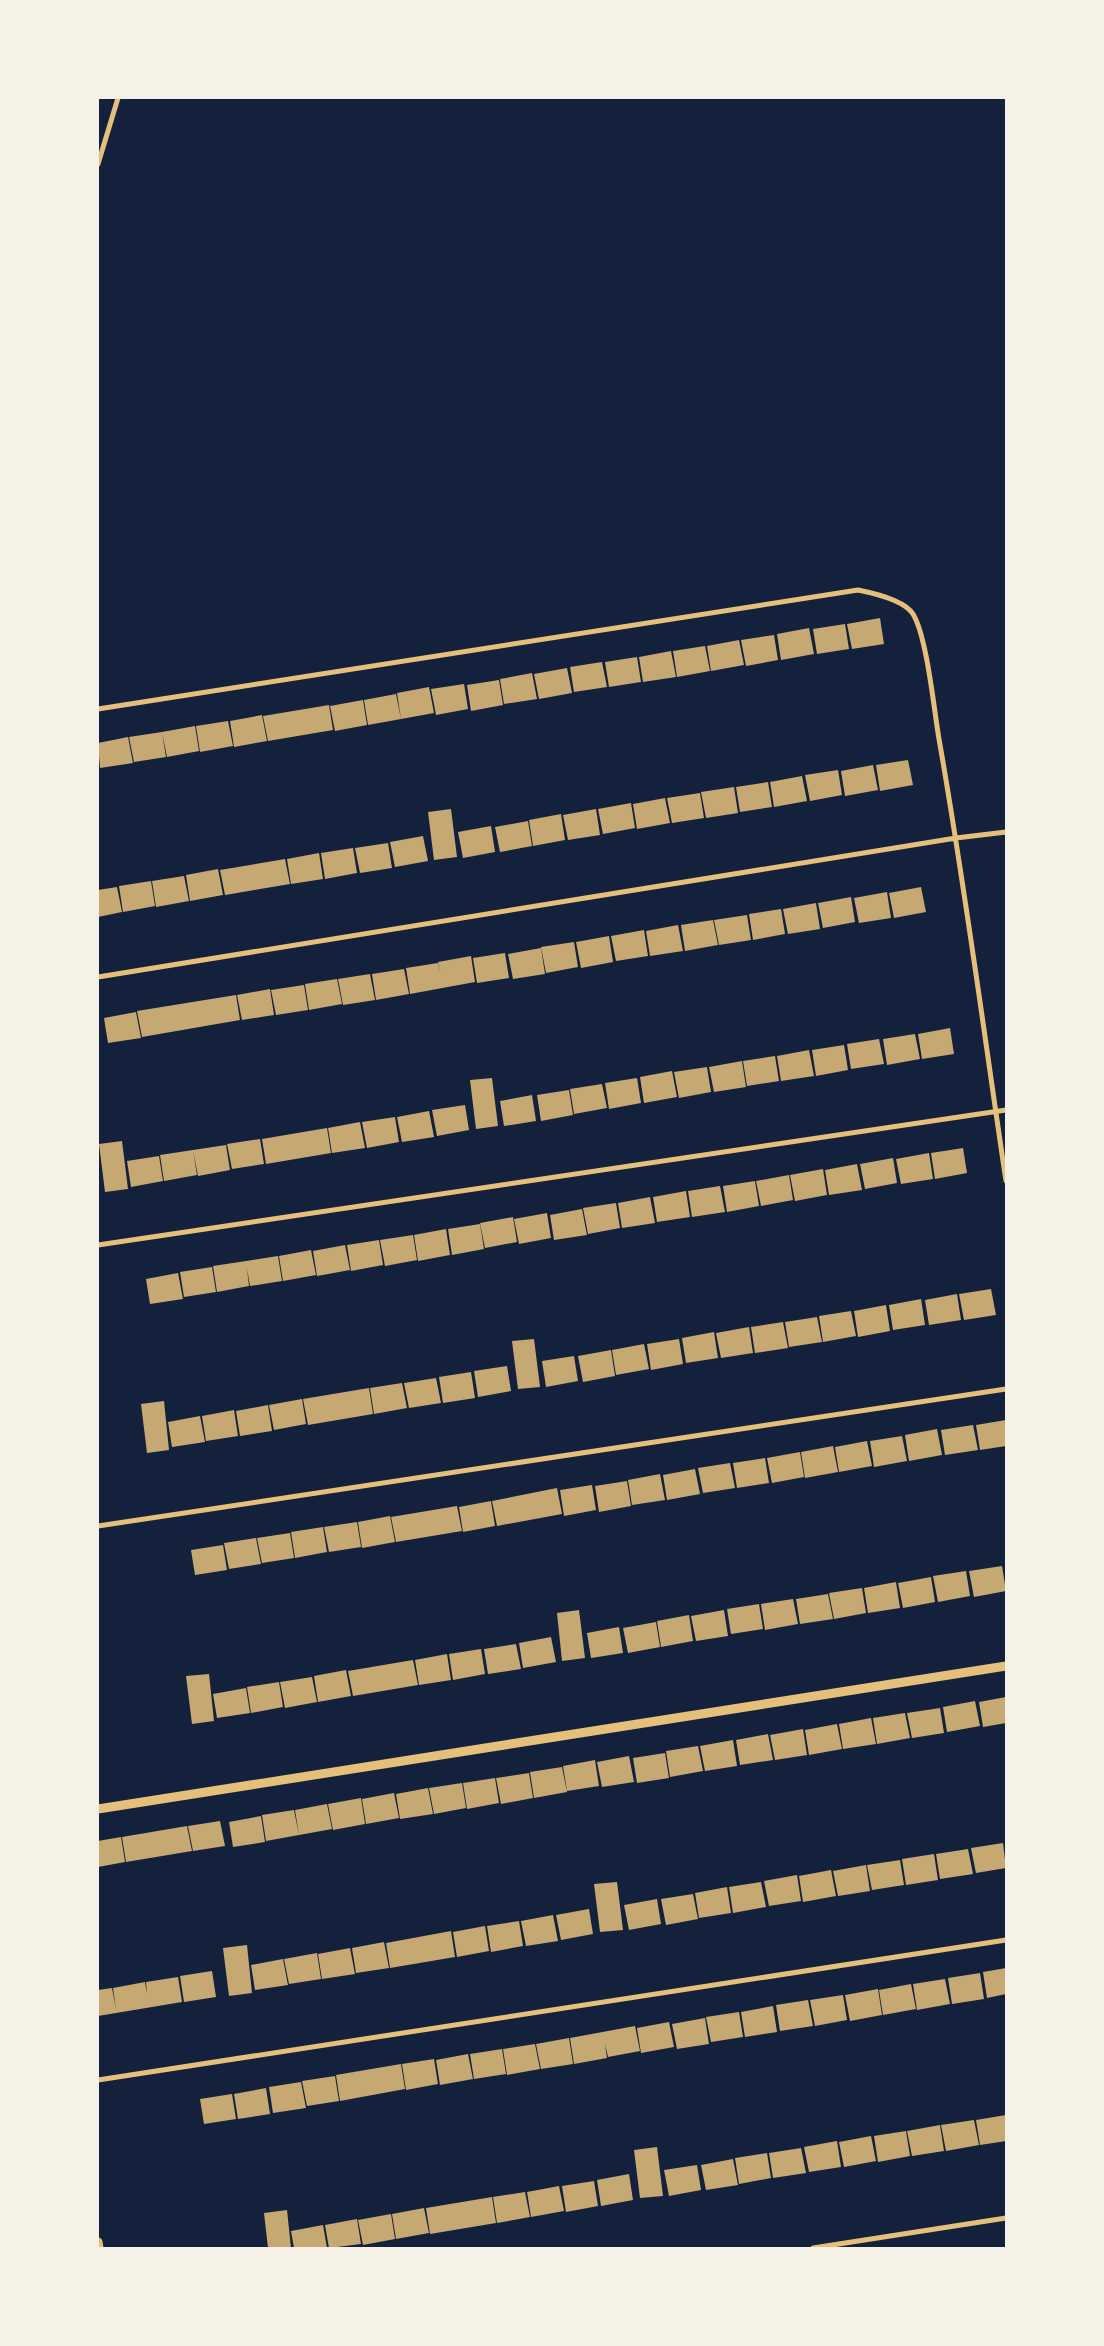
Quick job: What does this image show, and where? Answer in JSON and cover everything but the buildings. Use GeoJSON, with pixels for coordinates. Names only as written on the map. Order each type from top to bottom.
{"type":"FeatureCollection","features":[{"type":"Feature","properties":{"kind":"street"},"geometry":{"type":"LineString","coordinates":[[98,164],[118,98]]}},
{"type":"Feature","properties":{"kind":"street"},"geometry":{"type":"LineString","coordinates":[[98,709],[858,590],[881,595],[912,613],[923,645],[956,838],[1006,1181]]}},
{"type":"Feature","properties":{"kind":"street"},"geometry":{"type":"LineString","coordinates":[[98,977],[956,838],[1006,832]]}},
{"type":"Feature","properties":{"kind":"street"},"geometry":{"type":"LineString","coordinates":[[98,1245],[1006,1110]]}},
{"type":"Feature","properties":{"kind":"street"},"geometry":{"type":"LineString","coordinates":[[98,1526],[1006,1389]]}},
{"type":"Feature","properties":{"kind":"street"},"geometry":{"type":"LineString","coordinates":[[98,1809],[1006,1666]]}},
{"type":"Feature","properties":{"kind":"street"},"geometry":{"type":"LineString","coordinates":[[98,2080],[1006,1940]]}},
{"type":"Feature","properties":{"kind":"street"},"geometry":{"type":"LineString","coordinates":[[813,2248],[1006,2218]]}},
{"type":"Feature","properties":{"kind":"street"},"geometry":{"type":"LineString","coordinates":[[98,2242],[98,2248]]}}]}
